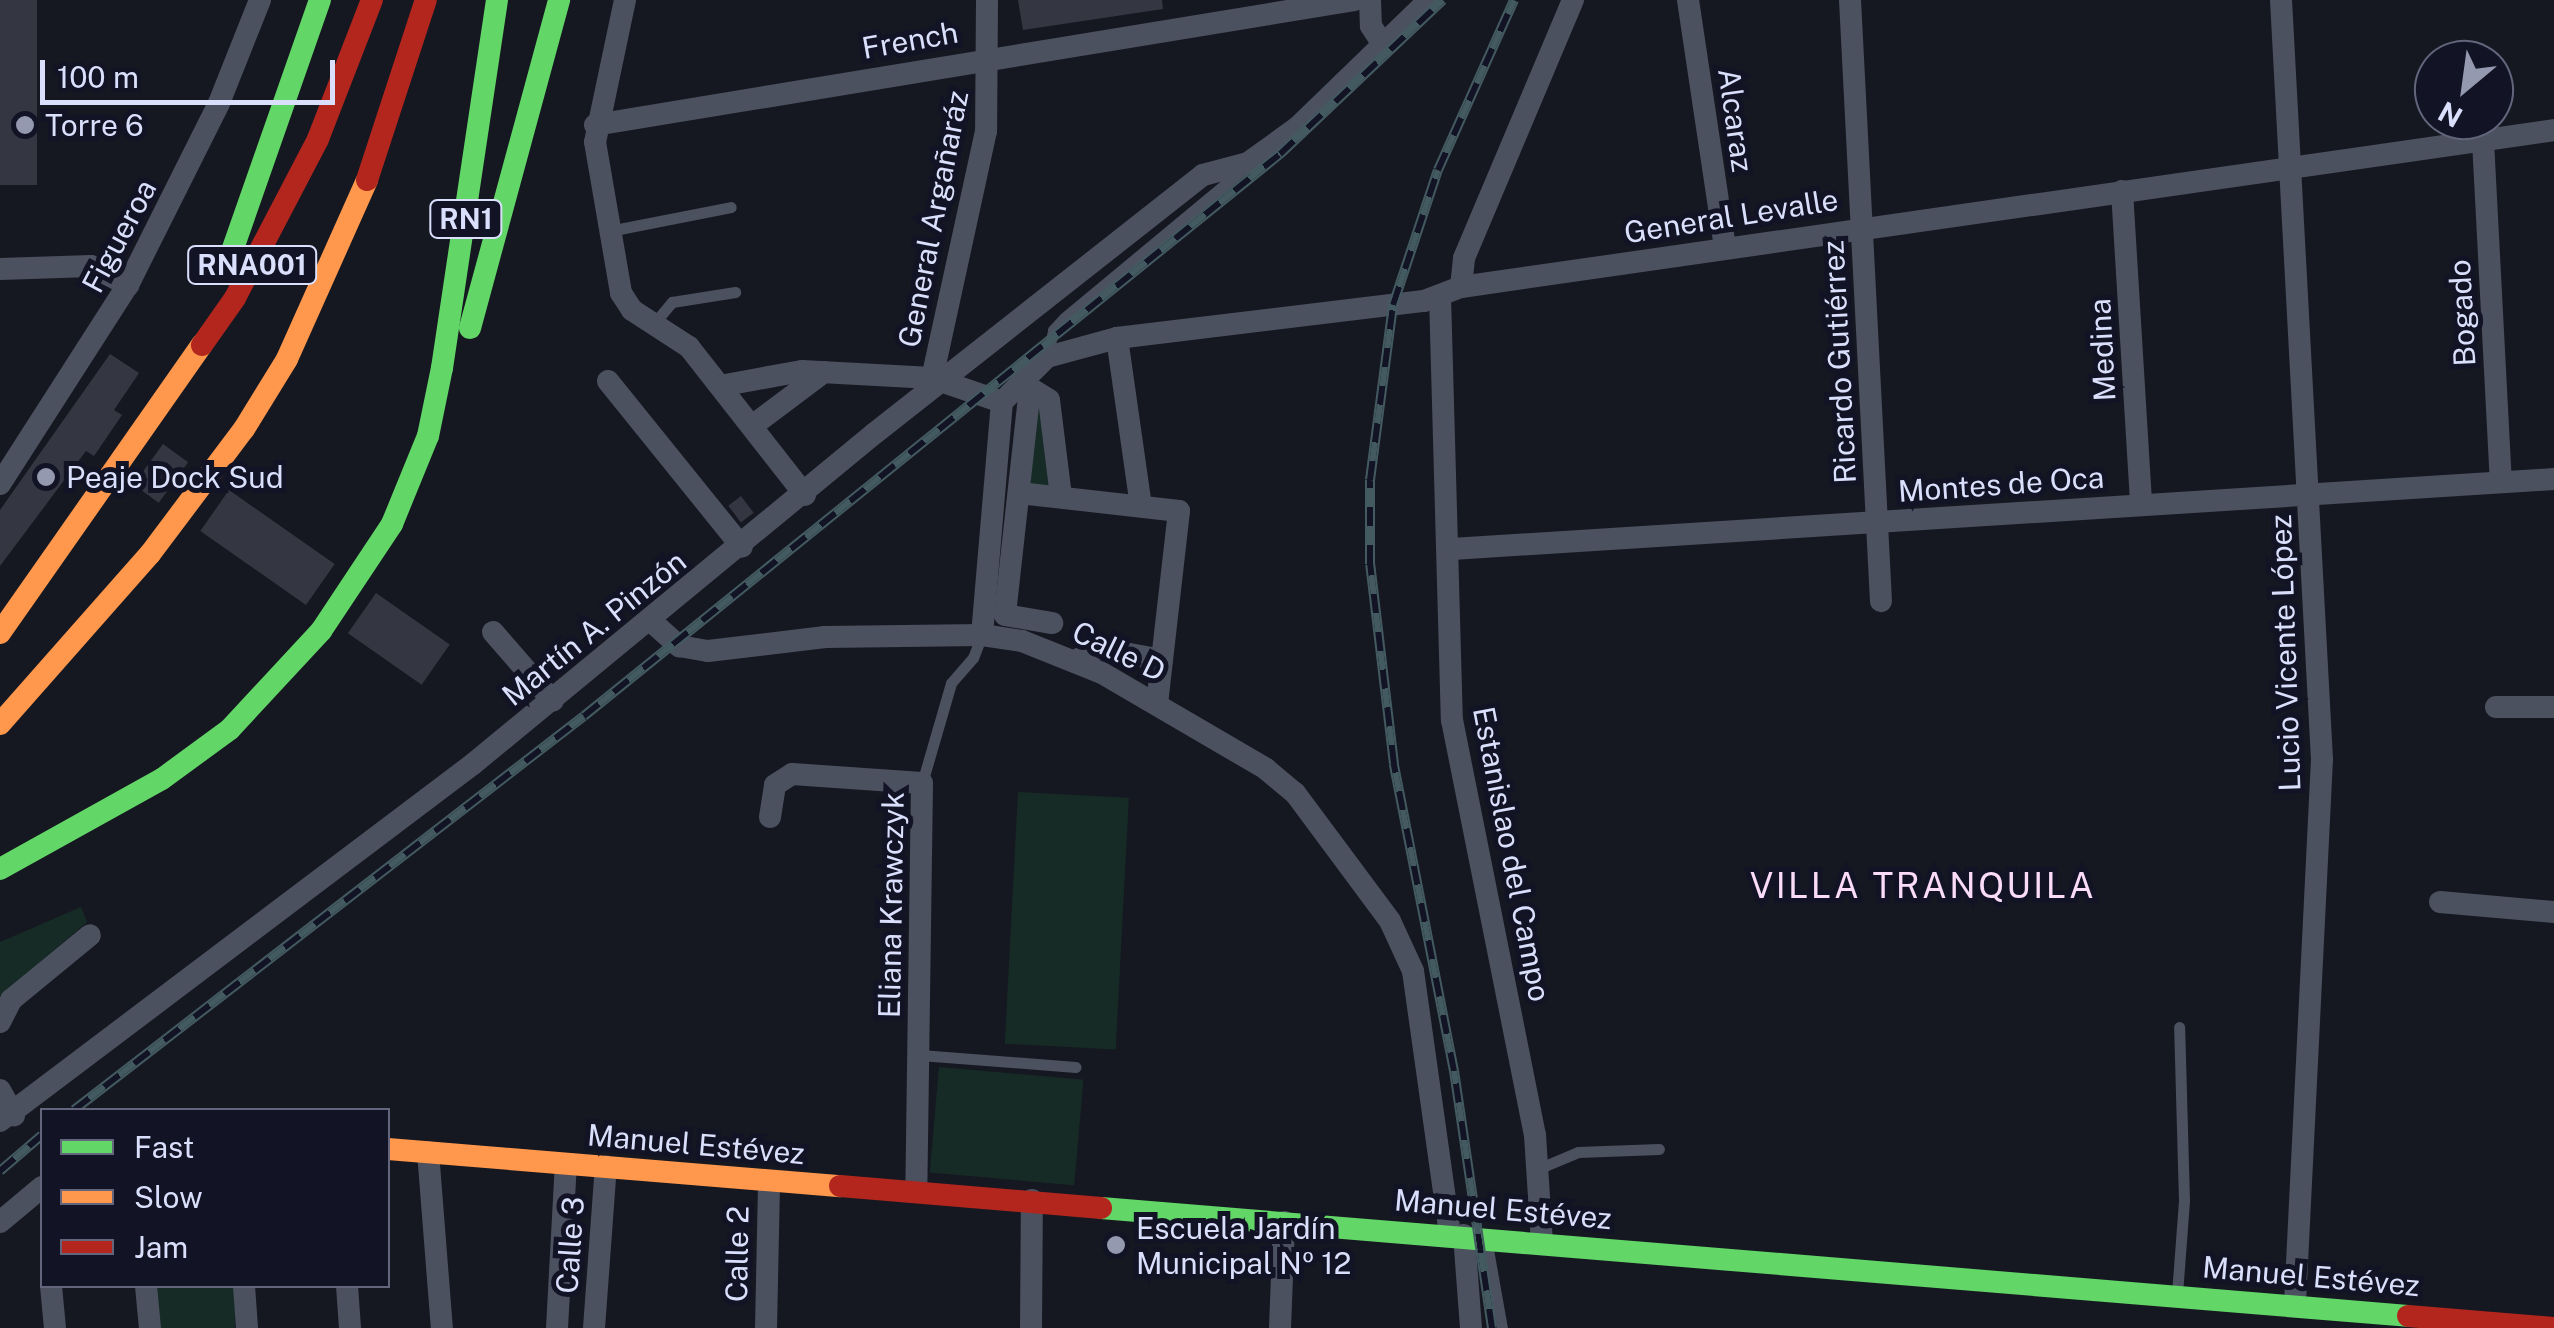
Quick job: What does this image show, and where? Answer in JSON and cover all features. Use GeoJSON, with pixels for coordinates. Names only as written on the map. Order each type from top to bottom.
{"type":"FeatureCollection","features":[{"type":"Feature","properties":{"kind":"main road"},"geometry":{"type":"LineString","coordinates":[[177,386],[272,147],[320,0]]}},
{"type":"Feature","properties":{"kind":"main road","name":"RNA001"},"geometry":{"type":"LineString","coordinates":[[0,633],[177,386],[235,298],[318,139],[372,0]]}},
{"type":"Feature","properties":{"kind":"main road"},"geometry":{"type":"LineString","coordinates":[[0,724],[150,554],[244,429],[287,359],[382,148],[426,0]]}},
{"type":"Feature","properties":{"kind":"main road","name":"RN1"},"geometry":{"type":"LineString","coordinates":[[0,869],[179,768],[262,698],[368,565],[428,436],[496,0]]}},
{"type":"Feature","properties":{"kind":"main road"},"geometry":{"type":"LineString","coordinates":[[428,436],[480,296],[559,0]]}},
{"type":"Feature","properties":{"kind":"main road","name":"Manuel Estévez"},"geometry":{"type":"LineString","coordinates":[[390,1149],[1467,1235],[2554,1328]]}},
{"type":"Feature","properties":{"kind":"street","name":"Figueroa"},"geometry":{"type":"LineString","coordinates":[[0,484],[128,285],[219,103],[260,0]]}},
{"type":"Feature","properties":{"kind":"street"},"geometry":{"type":"LineString","coordinates":[[626,0],[596,125],[608,230],[621,293],[632,310],[656,321],[688,347],[805,494]]}},
{"type":"Feature","properties":{"kind":"street","name":"General Argañaráz"},"geometry":{"type":"LineString","coordinates":[[938,379],[982,150],[992,57],[987,0]]}},
{"type":"Feature","properties":{"kind":"street","name":"French"},"geometry":{"type":"LineString","coordinates":[[596,125],[1354,0]]}},
{"type":"Feature","properties":{"kind":"street"},"geometry":{"type":"LineString","coordinates":[[1370,0],[1370,26],[1384,46]]}},
{"type":"Feature","properties":{"kind":"street"},"geometry":{"type":"LineString","coordinates":[[1248,163],[1384,46],[1429,0]]}},
{"type":"Feature","properties":{"kind":"street","name":"Estanislao del Campo"},"geometry":{"type":"LineString","coordinates":[[1542,1242],[1540,1168],[1452,720],[1446,611],[1452,549],[1451,291],[1573,0]]}},
{"type":"Feature","properties":{"kind":"street","name":"Alcaraz"},"geometry":{"type":"LineString","coordinates":[[1688,0],[1725,248]]}},
{"type":"Feature","properties":{"kind":"street","name":"Ricardo Gutiérrez"},"geometry":{"type":"LineString","coordinates":[[1850,0],[1881,601]]}},
{"type":"Feature","properties":{"kind":"street","name":"Lucio Vicente López"},"geometry":{"type":"LineString","coordinates":[[2281,0],[2322,759],[2294,1304]]}},
{"type":"Feature","properties":{"kind":"street","name":"General Levalle"},"geometry":{"type":"LineString","coordinates":[[1002,402],[1027,382],[1047,357],[1117,338],[1451,291],[1863,226],[2554,130]]}},
{"type":"Feature","properties":{"kind":"street","name":"Bogado"},"geometry":{"type":"LineString","coordinates":[[2483,141],[2500,481]]}},
{"type":"Feature","properties":{"kind":"street","name":"Martín A. Pinzón"},"geometry":{"type":"LineString","coordinates":[[7,1118],[553,701],[742,547],[938,379],[1202,175],[1248,163]]}},
{"type":"Feature","properties":{"kind":"street","name":"Medina"},"geometry":{"type":"LineString","coordinates":[[2122,192],[2141,504]]}},
{"type":"Feature","properties":{"kind":"street"},"geometry":{"type":"LineString","coordinates":[[0,269],[92,266],[128,285]]}},
{"type":"Feature","properties":{"kind":"street"},"geometry":{"type":"LineString","coordinates":[[1117,338],[1141,506]]}},
{"type":"Feature","properties":{"kind":"street"},"geometry":{"type":"LineString","coordinates":[[752,426],[827,370]]}},
{"type":"Feature","properties":{"kind":"street"},"geometry":{"type":"LineString","coordinates":[[720,386],[827,370],[938,379],[1002,402],[982,635]]}},
{"type":"Feature","properties":{"kind":"street"},"geometry":{"type":"LineString","coordinates":[[608,381],[742,547]]}},
{"type":"Feature","properties":{"kind":"street"},"geometry":{"type":"LineString","coordinates":[[1027,382],[1049,400],[1061,498]]}},
{"type":"Feature","properties":{"kind":"street"},"geometry":{"type":"LineString","coordinates":[[1027,382],[1005,614],[1052,623]]}},
{"type":"Feature","properties":{"kind":"street","name":"Montes de Oca"},"geometry":{"type":"LineString","coordinates":[[1452,549],[2554,478]]}},
{"type":"Feature","properties":{"kind":"street"},"geometry":{"type":"LineString","coordinates":[[1019,492],[1179,511],[1157,703]]}},
{"type":"Feature","properties":{"kind":"street","name":"Calle D"},"geometry":{"type":"LineString","coordinates":[[651,621],[680,646],[723,652],[824,636],[982,635],[1077,660],[1157,703],[1295,793],[1390,921],[1413,971],[1467,1235],[1470,1328]]}},
{"type":"Feature","properties":{"kind":"street"},"geometry":{"type":"LineString","coordinates":[[493,632],[553,701]]}},
{"type":"Feature","properties":{"kind":"street"},"geometry":{"type":"LineString","coordinates":[[1077,660],[1098,648],[1162,660]]}},
{"type":"Feature","properties":{"kind":"street"},"geometry":{"type":"LineString","coordinates":[[2496,707],[2554,707]]}},
{"type":"Feature","properties":{"kind":"street"},"geometry":{"type":"LineString","coordinates":[[770,818],[774,785],[792,774],[922,783]]}},
{"type":"Feature","properties":{"kind":"street","name":"Eliana Krawczyk"},"geometry":{"type":"LineString","coordinates":[[916,1190],[922,783]]}},
{"type":"Feature","properties":{"kind":"street"},"geometry":{"type":"LineString","coordinates":[[2440,902],[2554,912]]}},
{"type":"Feature","properties":{"kind":"street"},"geometry":{"type":"LineString","coordinates":[[0,1022],[11,1000],[90,935]]}},
{"type":"Feature","properties":{"kind":"street"},"geometry":{"type":"LineString","coordinates":[[0,1090],[7,1118],[40,1118]]}},
{"type":"Feature","properties":{"kind":"street"},"geometry":{"type":"LineString","coordinates":[[428,1152],[442,1328]]}},
{"type":"Feature","properties":{"kind":"street"},"geometry":{"type":"LineString","coordinates":[[557,1328],[566,1164]]}},
{"type":"Feature","properties":{"kind":"street","name":"Calle 3"},"geometry":{"type":"LineString","coordinates":[[594,1328],[606,1166]]}},
{"type":"Feature","properties":{"kind":"street","name":"Calle 2"},"geometry":{"type":"LineString","coordinates":[[766,1328],[768,1181]]}},
{"type":"Feature","properties":{"kind":"street"},"geometry":{"type":"LineString","coordinates":[[0,1222],[40,1190]]}},
{"type":"Feature","properties":{"kind":"street"},"geometry":{"type":"LineString","coordinates":[[1031,1328],[1032,1200]]}},
{"type":"Feature","properties":{"kind":"street"},"geometry":{"type":"LineString","coordinates":[[1280,1328],[1284,1222]]}},
{"type":"Feature","properties":{"kind":"street"},"geometry":{"type":"LineString","coordinates":[[51,1288],[55,1328]]}},
{"type":"Feature","properties":{"kind":"street"},"geometry":{"type":"LineString","coordinates":[[146,1288],[150,1328]]}},
{"type":"Feature","properties":{"kind":"street"},"geometry":{"type":"LineString","coordinates":[[244,1288],[247,1328]]}},
{"type":"Feature","properties":{"kind":"street"},"geometry":{"type":"LineString","coordinates":[[346,1288],[350,1328]]}},
{"type":"Feature","properties":{"kind":"lane"},"geometry":{"type":"LineString","coordinates":[[1047,357],[1052,330],[1064,318],[1237,180],[1248,163]]}},
{"type":"Feature","properties":{"kind":"lane"},"geometry":{"type":"LineString","coordinates":[[608,230],[732,207]]}},
{"type":"Feature","properties":{"kind":"lane"},"geometry":{"type":"LineString","coordinates":[[656,321],[663,305],[735,292]]}},
{"type":"Feature","properties":{"kind":"lane","name":"Eliana Krawczyk"},"geometry":{"type":"LineString","coordinates":[[922,783],[951,684],[982,635]]}},
{"type":"Feature","properties":{"kind":"lane"},"geometry":{"type":"LineString","coordinates":[[2177,1294],[2184,1201],[2179,1027]]}},
{"type":"Feature","properties":{"kind":"lane"},"geometry":{"type":"LineString","coordinates":[[920,1055],[1076,1067]]}},
{"type":"Feature","properties":{"kind":"lane"},"geometry":{"type":"LineString","coordinates":[[1540,1168],[1578,1152],[1659,1149]]}},
{"type":"Feature","properties":{"kind":"lane"},"geometry":{"type":"LineString","coordinates":[[1467,1235],[1502,1328]]}},
{"type":"Feature","properties":{"kind":"green space"},"geometry":{"type":"Polygon","coordinates":[[[1036,400],[1044,408],[1051,490],[1025,487],[1036,400]]]}},
{"type":"Feature","properties":{"kind":"green space"},"geometry":{"type":"Polygon","coordinates":[[[1018,792],[1129,798],[1116,1049],[1005,1044],[1018,792]]]}},
{"type":"Feature","properties":{"kind":"green space"},"geometry":{"type":"Polygon","coordinates":[[[81,907],[87,922],[0,996],[0,942],[81,907]]]}},
{"type":"Feature","properties":{"kind":"green space"},"geometry":{"type":"Polygon","coordinates":[[[939,1067],[1083,1080],[1074,1185],[930,1173],[939,1067]]]}},
{"type":"Feature","properties":{"kind":"green space"},"geometry":{"type":"Polygon","coordinates":[[[156,1288],[235,1288],[235,1328],[156,1328],[156,1288]]]}},
{"type":"Feature","properties":{"kind":"building","name":"Torre 6"},"geometry":{"type":"Polygon","coordinates":[[[0,0],[37,0],[37,185],[0,185],[0,0]]]}},
{"type":"Feature","properties":{"kind":"building"},"geometry":{"type":"Polygon","coordinates":[[[1018,0],[1162,0],[1163,9],[1023,30],[1018,0]]]}},
{"type":"Feature","properties":{"kind":"building"},"geometry":{"type":"Polygon","coordinates":[[[110,354],[139,373],[114,410],[122,415],[94,456],[86,451],[0,566],[0,510],[110,354]]]}},
{"type":"Feature","properties":{"kind":"building"},"geometry":{"type":"Polygon","coordinates":[[[163,444],[188,462],[159,503],[134,484],[163,444]]]}},
{"type":"Feature","properties":{"kind":"building"},"geometry":{"type":"Polygon","coordinates":[[[229,490],[335,564],[306,605],[200,531],[229,490]]]}},
{"type":"Feature","properties":{"kind":"building"},"geometry":{"type":"Polygon","coordinates":[[[741,496],[754,513],[741,522],[728,506],[741,496]]]}},
{"type":"Feature","properties":{"kind":"building"},"geometry":{"type":"Polygon","coordinates":[[[376,593],[450,645],[422,685],[348,633],[376,593]]]}},
{"type":"Feature","properties":{"kind":"railway"},"geometry":{"type":"LineString","coordinates":[[77,1108],[584,716],[1280,154],[1443,0]]}},
{"type":"Feature","properties":{"kind":"railway"},"geometry":{"type":"LineString","coordinates":[[1492,1328],[1454,1071],[1394,764],[1370,564],[1370,480],[1393,305],[1438,170],[1514,0]]}},
{"type":"Feature","properties":{"kind":"railway"},"geometry":{"type":"LineString","coordinates":[[0,1171],[40,1137]]}},
{"type":"Feature","properties":{"kind":"traffic: fast"},"geometry":{"type":"LineString","coordinates":[[231,254],[320,0]]}},
{"type":"Feature","properties":{"kind":"traffic: fast"},"geometry":{"type":"LineString","coordinates":[[0,869],[162,779],[230,729],[321,631],[392,524],[428,436],[442,368],[497,0]]}},
{"type":"Feature","properties":{"kind":"traffic: fast"},"geometry":{"type":"LineString","coordinates":[[470,328],[559,0]]}},
{"type":"Feature","properties":{"kind":"traffic: fast"},"geometry":{"type":"LineString","coordinates":[[1101,1208],[2408,1316]]}},
{"type":"Feature","properties":{"kind":"traffic: slow"},"geometry":{"type":"LineString","coordinates":[[0,724],[150,554],[244,429],[287,359],[367,180]]}},
{"type":"Feature","properties":{"kind":"traffic: slow"},"geometry":{"type":"LineString","coordinates":[[0,633],[202,345]]}},
{"type":"Feature","properties":{"kind":"traffic: slow"},"geometry":{"type":"LineString","coordinates":[[390,1149],[840,1186]]}},
{"type":"Feature","properties":{"kind":"traffic: jam"},"geometry":{"type":"LineString","coordinates":[[202,345],[235,298],[318,139],[372,0]]}},
{"type":"Feature","properties":{"kind":"traffic: jam"},"geometry":{"type":"LineString","coordinates":[[367,180],[426,0]]}},
{"type":"Feature","properties":{"kind":"traffic: jam"},"geometry":{"type":"LineString","coordinates":[[840,1186],[1101,1208]]}},
{"type":"Feature","properties":{"kind":"traffic: jam"},"geometry":{"type":"LineString","coordinates":[[2408,1316],[2554,1328]]}},
{"type":"Feature","properties":{"kind":"place","name":"Torre 6"},"geometry":{"type":"Point","coordinates":[25,125]}},
{"type":"Feature","properties":{"kind":"place","name":"Peaje Dock Sud"},"geometry":{"type":"Point","coordinates":[46,477]}},
{"type":"Feature","properties":{"kind":"place","name":"Escuela Jardín Municipal Nº 12"},"geometry":{"type":"Point","coordinates":[1116,1245]}},
{"type":"Feature","properties":{"kind":"district","name":"VILLA TRANQUILA"},"geometry":{"type":"Point","coordinates":[1923,886]}}]}
